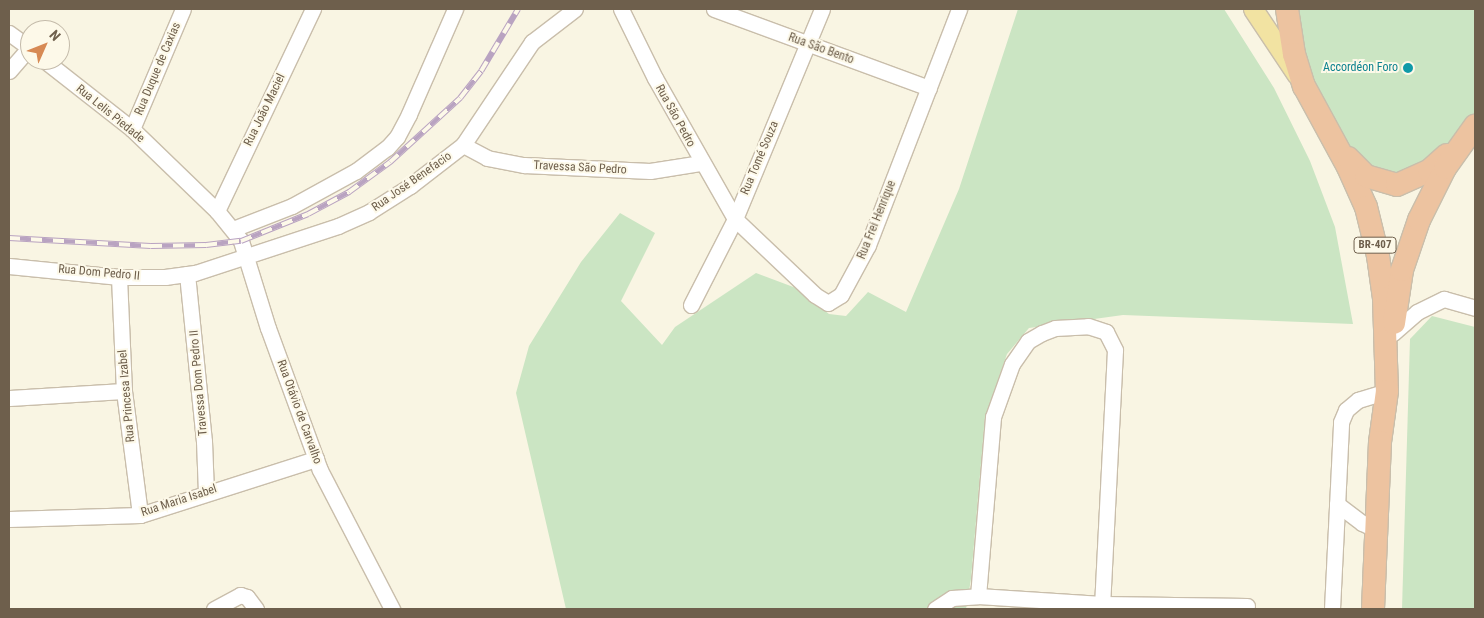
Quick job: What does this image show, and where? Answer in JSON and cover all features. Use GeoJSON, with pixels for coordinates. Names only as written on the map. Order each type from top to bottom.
{"type":"FeatureCollection","features":[{"type":"Feature","properties":{"kind":"highway","name":"BR-407"},"geometry":{"type":"LineString","coordinates":[[1287,9],[1294,54],[1304,86],[1366,207],[1378,256],[1387,383]]}},
{"type":"Feature","properties":{"kind":"highway","name":"BR-407"},"geometry":{"type":"LineString","coordinates":[[1325,124],[1352,164],[1366,176],[1397,185],[1429,171],[1472,131]]}},
{"type":"Feature","properties":{"kind":"highway","name":"BR-407"},"geometry":{"type":"LineString","coordinates":[[1373,609],[1380,442],[1402,270],[1419,220],[1446,168],[1472,131]]}},
{"type":"Feature","properties":{"kind":"main road"},"geometry":{"type":"LineString","coordinates":[[1253,9],[1304,86]]}},
{"type":"Feature","properties":{"kind":"street","name":"Rua Duque de Caxias"},"geometry":{"type":"LineString","coordinates":[[132,129],[183,9]]}},
{"type":"Feature","properties":{"kind":"street","name":"Rua João Maciel"},"geometry":{"type":"LineString","coordinates":[[217,211],[313,9]]}},
{"type":"Feature","properties":{"kind":"street"},"geometry":{"type":"LineString","coordinates":[[232,229],[310,197],[356,171],[387,148],[397,137],[409,114],[455,9]]}},
{"type":"Feature","properties":{"kind":"street","name":"Rua José Benefacio"},"geometry":{"type":"LineString","coordinates":[[247,257],[302,240],[369,212],[410,186],[463,145],[532,42],[575,9]]}},
{"type":"Feature","properties":{"kind":"street","name":"Rua São Pedro"},"geometry":{"type":"LineString","coordinates":[[621,9],[628,29],[701,163],[735,220]]}},
{"type":"Feature","properties":{"kind":"street","name":"Rua São Bento"},"geometry":{"type":"LineString","coordinates":[[714,9],[807,45],[929,88]]}},
{"type":"Feature","properties":{"kind":"street","name":"Rua Tomé Souza"},"geometry":{"type":"LineString","coordinates":[[691,304],[735,220],[822,9]]}},
{"type":"Feature","properties":{"kind":"street","name":"Rua Frei Henrique"},"geometry":{"type":"LineString","coordinates":[[735,220],[814,295],[824,303],[832,303],[847,286],[868,245],[959,9]]}},
{"type":"Feature","properties":{"kind":"street"},"geometry":{"type":"LineString","coordinates":[[9,33],[20,41]]}},
{"type":"Feature","properties":{"kind":"street"},"geometry":{"type":"LineString","coordinates":[[9,71],[20,59]]}},
{"type":"Feature","properties":{"kind":"street","name":"Rua Lelis Piedade"},"geometry":{"type":"LineString","coordinates":[[57,70],[132,129],[217,211]]}},
{"type":"Feature","properties":{"kind":"street","name":"Travessa São Pedro"},"geometry":{"type":"LineString","coordinates":[[463,145],[487,158],[524,165],[650,171],[701,163]]}},
{"type":"Feature","properties":{"kind":"street","name":"Rua Otávio de Carvalho"},"geometry":{"type":"LineString","coordinates":[[217,211],[232,229],[247,257],[268,328],[316,459],[384,606]]}},
{"type":"Feature","properties":{"kind":"street","name":"Rua Dom Pedro II"},"geometry":{"type":"LineString","coordinates":[[9,266],[119,277],[187,274],[247,257]]}},
{"type":"Feature","properties":{"kind":"street","name":"Travessa Dom Pedro II"},"geometry":{"type":"LineString","coordinates":[[187,274],[206,464],[206,492]]}},
{"type":"Feature","properties":{"kind":"street","name":"Rua Princesa Izabel"},"geometry":{"type":"LineString","coordinates":[[119,277],[124,391],[140,515]]}},
{"type":"Feature","properties":{"kind":"street"},"geometry":{"type":"LineString","coordinates":[[1393,332],[1418,312],[1444,299],[1475,308]]}},
{"type":"Feature","properties":{"kind":"street"},"geometry":{"type":"LineString","coordinates":[[978,596],[993,417],[1012,364],[1028,341],[1042,333],[1055,328],[1088,326],[1106,332],[1115,350],[1102,607]]}},
{"type":"Feature","properties":{"kind":"street"},"geometry":{"type":"LineString","coordinates":[[1332,609],[1341,422],[1346,410],[1358,400],[1387,383]]}},
{"type":"Feature","properties":{"kind":"street"},"geometry":{"type":"LineString","coordinates":[[9,398],[124,391]]}},
{"type":"Feature","properties":{"kind":"street","name":"Rua Maria Isabel"},"geometry":{"type":"LineString","coordinates":[[9,519],[140,515],[206,492],[316,459]]}},
{"type":"Feature","properties":{"kind":"street"},"geometry":{"type":"LineString","coordinates":[[1338,504],[1362,523],[1375,528]]}},
{"type":"Feature","properties":{"kind":"street"},"geometry":{"type":"LineString","coordinates":[[214,609],[244,596],[256,609]]}},
{"type":"Feature","properties":{"kind":"street"},"geometry":{"type":"LineString","coordinates":[[936,609],[952,598],[978,596],[1102,607],[1247,606]]}},
{"type":"Feature","properties":{"kind":"green space"},"geometry":{"type":"Polygon","coordinates":[[[1018,9],[1224,9],[1274,88],[1310,161],[1335,227],[1353,324],[1123,315],[1029,328],[1007,354],[985,417],[971,579],[966,609],[566,609],[516,393],[529,346],[581,262],[620,213],[655,233],[621,301],[662,345],[675,327],[756,273],[796,288],[829,314],[846,316],[868,292],[906,312],[959,189],[1018,9]]]}},
{"type":"Feature","properties":{"kind":"green space"},"geometry":{"type":"Polygon","coordinates":[[[1295,9],[1475,9],[1475,114],[1445,149],[1405,177],[1368,168],[1343,139],[1306,67],[1295,9]]]}},
{"type":"Feature","properties":{"kind":"green space"},"geometry":{"type":"Polygon","coordinates":[[[1432,316],[1475,327],[1475,609],[1402,609],[1410,339],[1432,316]]]}},
{"type":"Feature","properties":{"kind":"railway"},"geometry":{"type":"LineString","coordinates":[[9,238],[151,246],[206,245],[241,241],[308,214],[349,192],[390,162],[460,98],[481,71],[518,9]]}},
{"type":"Feature","properties":{"kind":"place","name":"Accordéon Foro"},"geometry":{"type":"Point","coordinates":[1408,68]}}]}
